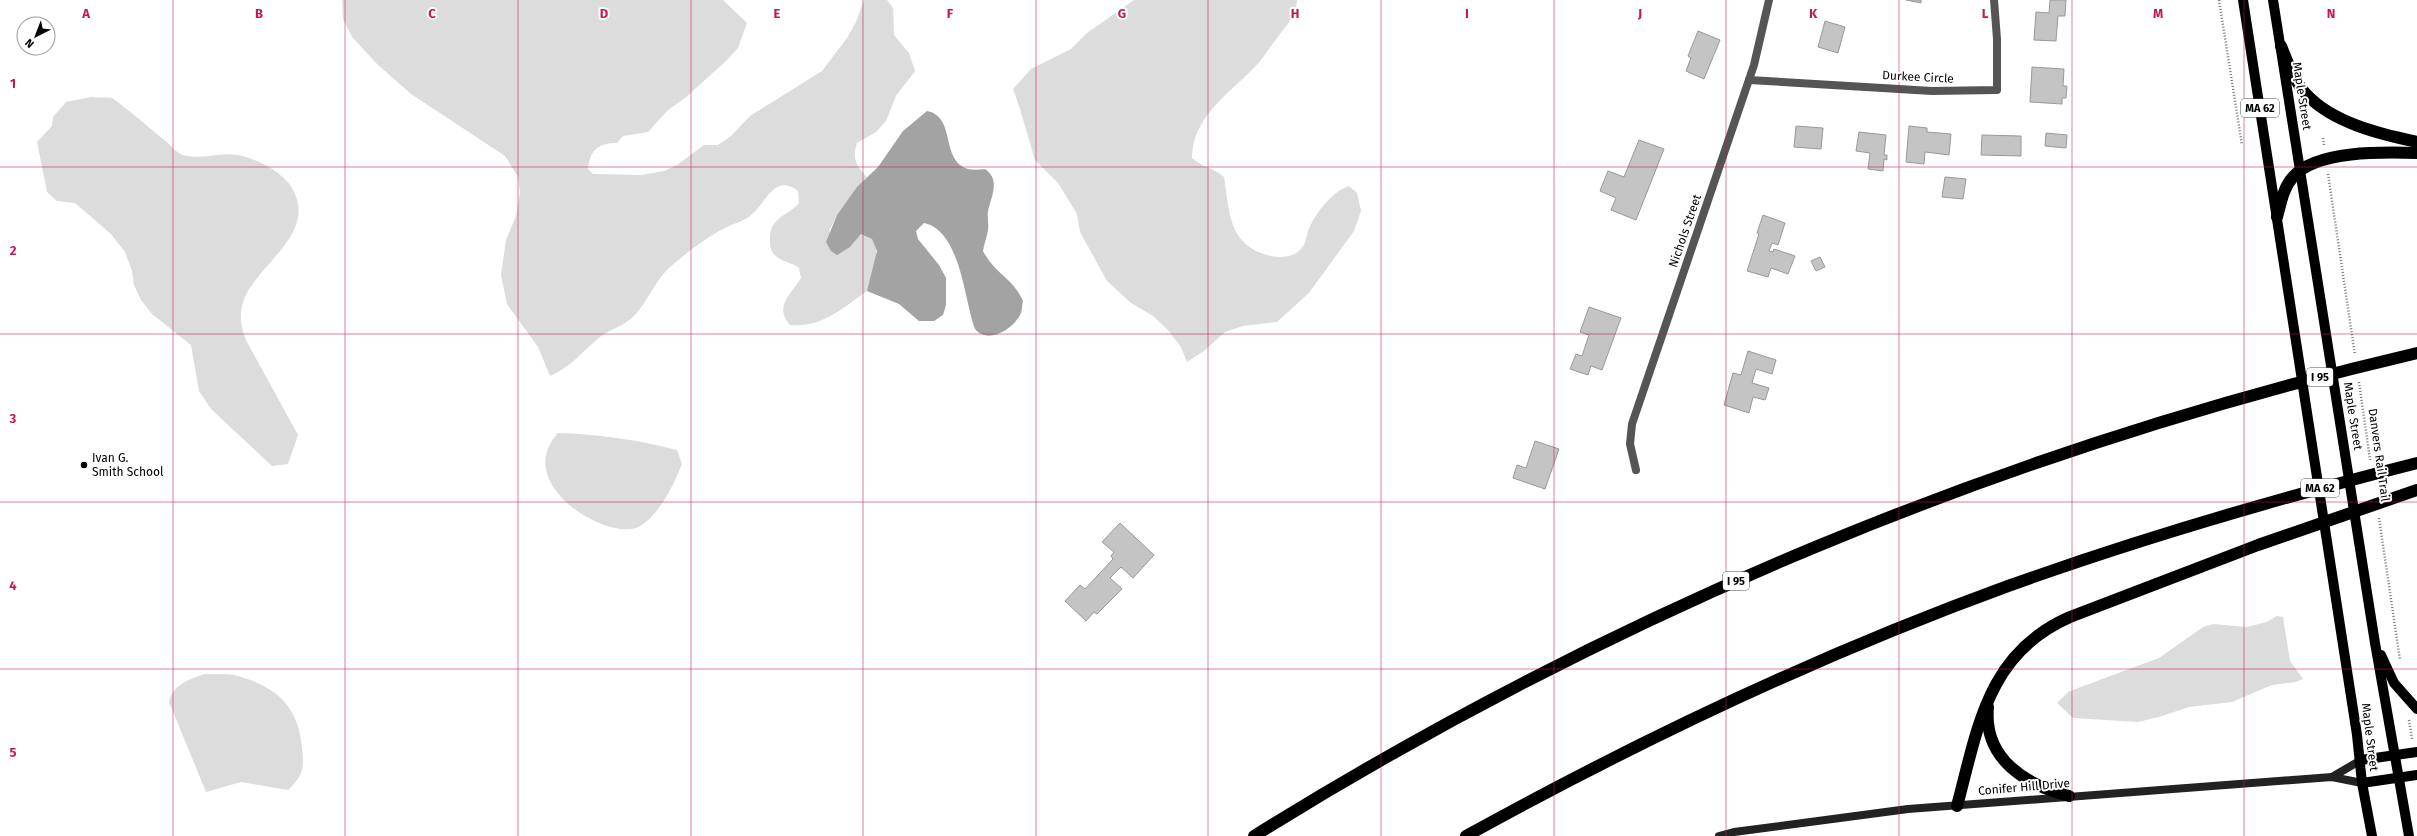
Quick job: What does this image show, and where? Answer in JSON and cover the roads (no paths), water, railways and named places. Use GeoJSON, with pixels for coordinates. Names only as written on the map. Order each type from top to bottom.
{"type":"FeatureCollection","features":[{"type":"Feature","properties":{"kind":"highway"},"geometry":{"type":"LineString","coordinates":[[2281,46],[2299,85],[2320,107],[2363,127],[2417,142]]}},
{"type":"Feature","properties":{"kind":"highway"},"geometry":{"type":"LineString","coordinates":[[2277,217],[2287,185],[2300,170],[2326,159],[2358,155],[2417,152]]}},
{"type":"Feature","properties":{"kind":"highway","name":"I 95"},"geometry":{"type":"LineString","coordinates":[[1254,836],[1356,775],[1495,698],[1598,645],[1780,562],[1911,508],[2026,466],[2249,396],[2417,353]]}},
{"type":"Feature","properties":{"kind":"highway"},"geometry":{"type":"LineString","coordinates":[[1466,836],[1639,745],[1759,689],[1872,639],[2061,568],[2247,508],[2417,463]]}},
{"type":"Feature","properties":{"kind":"highway"},"geometry":{"type":"LineString","coordinates":[[1957,806],[1976,735],[1990,697],[2006,665],[2025,645],[2047,628],[2070,617],[2258,545],[2417,490]]}},
{"type":"Feature","properties":{"kind":"highway"},"geometry":{"type":"LineString","coordinates":[[1990,697],[1988,709],[1990,733],[2008,765],[2026,781],[2050,791],[2070,796]]}},
{"type":"Feature","properties":{"kind":"main road","name":"Maple Street"},"geometry":{"type":"LineString","coordinates":[[2243,0],[2361,760],[2362,783],[2372,836]]}},
{"type":"Feature","properties":{"kind":"main road","name":"Maple Street"},"geometry":{"type":"LineString","coordinates":[[2273,0],[2375,643],[2396,755],[2408,836]]}},
{"type":"Feature","properties":{"kind":"main road"},"geometry":{"type":"LineString","coordinates":[[2375,643],[2394,683],[2417,709]]}},
{"type":"Feature","properties":{"kind":"main road"},"geometry":{"type":"LineString","coordinates":[[2361,760],[2415,752]]}},
{"type":"Feature","properties":{"kind":"main road"},"geometry":{"type":"LineString","coordinates":[[2362,783],[2399,776],[2417,775]]}},
{"type":"Feature","properties":{"kind":"street","name":"Nichols Street"},"geometry":{"type":"LineString","coordinates":[[1636,470],[1630,444],[1632,424],[1749,80],[1770,0]]}},
{"type":"Feature","properties":{"kind":"street","name":"Durkee Circle"},"geometry":{"type":"LineString","coordinates":[[1749,80],[1932,91],[1997,90],[1998,39],[1994,0]]}},
{"type":"Feature","properties":{"kind":"street"},"geometry":{"type":"LineString","coordinates":[[2332,777],[2361,760]]}},
{"type":"Feature","properties":{"kind":"street"},"geometry":{"type":"LineString","coordinates":[[2332,777],[2362,783]]}},
{"type":"Feature","properties":{"kind":"street","name":"Conifer Hill Drive"},"geometry":{"type":"LineString","coordinates":[[1719,836],[1750,830],[1901,810],[2332,777]]}},
{"type":"Feature","properties":{"kind":"place","name":"Ivan G. Smith School"},"geometry":{"type":"Point","coordinates":[84,465]}}]}
